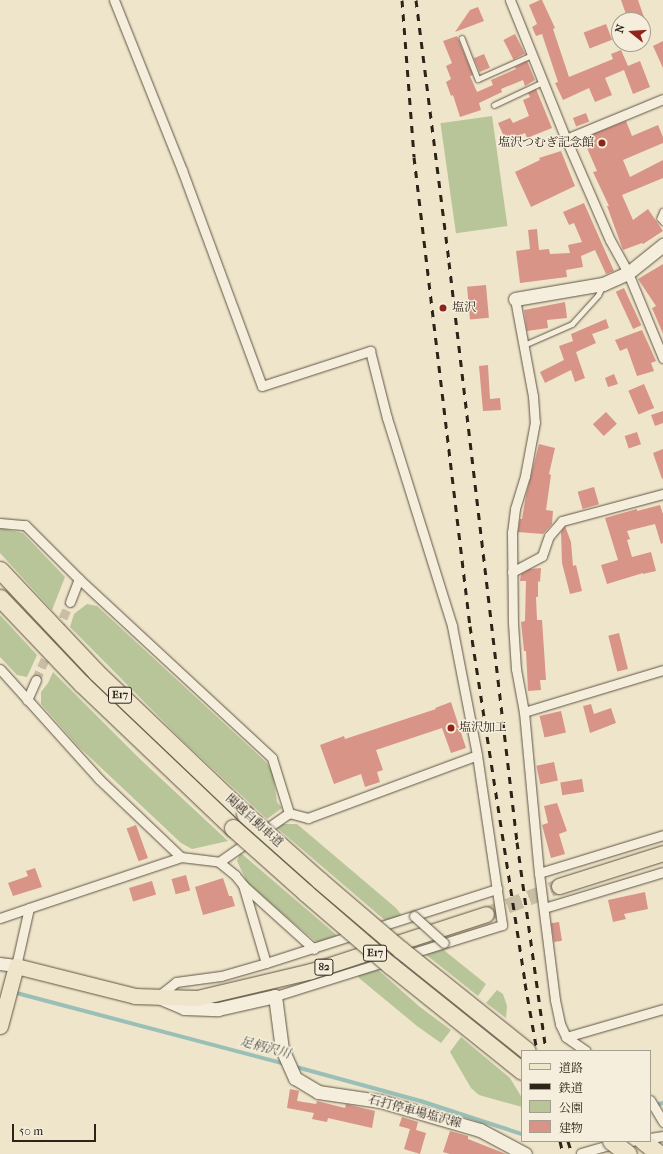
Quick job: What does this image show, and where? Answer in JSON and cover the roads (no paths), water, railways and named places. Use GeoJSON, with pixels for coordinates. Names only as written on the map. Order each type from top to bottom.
{"type":"FeatureCollection","features":[{"type":"Feature","properties":{"kind":"highway","name":"関越自動車道"},"geometry":{"type":"LineString","coordinates":[[0,570],[96,672],[245,814],[401,950],[526,1050]]}},
{"type":"Feature","properties":{"kind":"highway","name":"関越自動車道"},"geometry":{"type":"LineString","coordinates":[[0,598],[82,684],[306,894],[386,962],[521,1070]]}},
{"type":"Feature","properties":{"kind":"highway"},"geometry":{"type":"LineString","coordinates":[[644,1142],[660,1154]]}},
{"type":"Feature","properties":{"kind":"highway"},"geometry":{"type":"LineString","coordinates":[[607,1147],[628,1154]]}},
{"type":"Feature","properties":{"kind":"main road"},"geometry":{"type":"LineString","coordinates":[[515,299],[603,284],[628,273],[663,245]]}},
{"type":"Feature","properties":{"kind":"main road"},"geometry":{"type":"LineString","coordinates":[[559,886],[663,853]]}},
{"type":"Feature","properties":{"kind":"main road","name":"82"},"geometry":{"type":"LineString","coordinates":[[16,966],[135,996],[197,998],[312,971],[486,914]]}},
{"type":"Feature","properties":{"kind":"main road"},"geometry":{"type":"LineString","coordinates":[[0,1026],[16,966]]}},
{"type":"Feature","properties":{"kind":"main road"},"geometry":{"type":"LineString","coordinates":[[157,997],[184,1008],[218,1009],[276,996]]}},
{"type":"Feature","properties":{"kind":"main road","name":"石打停車場塩沢線"},"geometry":{"type":"LineString","coordinates":[[276,996],[282,1049],[295,1078],[318,1092],[380,1101],[480,1130],[525,1154]]}},
{"type":"Feature","properties":{"kind":"street"},"geometry":{"type":"LineString","coordinates":[[114,0],[182,170],[262,386],[370,351],[387,418],[452,626],[477,755],[502,925],[276,996]]}},
{"type":"Feature","properties":{"kind":"street"},"geometry":{"type":"LineString","coordinates":[[510,0],[566,139],[610,240],[628,273],[663,358]]}},
{"type":"Feature","properties":{"kind":"street"},"geometry":{"type":"LineString","coordinates":[[566,139],[663,98]]}},
{"type":"Feature","properties":{"kind":"street"},"geometry":{"type":"LineString","coordinates":[[515,299],[533,396],[535,422],[524,476],[515,509],[512,532],[516,669],[524,712],[539,873],[555,1000],[560,1024],[566,1037],[585,1050]]}},
{"type":"Feature","properties":{"kind":"street"},"geometry":{"type":"LineString","coordinates":[[512,572],[542,556],[549,536],[562,521],[663,494]]}},
{"type":"Feature","properties":{"kind":"street"},"geometry":{"type":"LineString","coordinates":[[0,523],[25,525],[79,580],[272,758],[289,813]]}},
{"type":"Feature","properties":{"kind":"street"},"geometry":{"type":"LineString","coordinates":[[70,602],[79,580]]}},
{"type":"Feature","properties":{"kind":"street"},"geometry":{"type":"LineString","coordinates":[[0,669],[99,779],[181,857]]}},
{"type":"Feature","properties":{"kind":"street"},"geometry":{"type":"LineString","coordinates":[[524,712],[663,670]]}},
{"type":"Feature","properties":{"kind":"street"},"geometry":{"type":"LineString","coordinates":[[27,700],[36,680]]}},
{"type":"Feature","properties":{"kind":"street"},"geometry":{"type":"LineString","coordinates":[[219,862],[289,813],[308,818],[477,755]]}},
{"type":"Feature","properties":{"kind":"street"},"geometry":{"type":"LineString","coordinates":[[539,873],[663,835]]}},
{"type":"Feature","properties":{"kind":"street"},"geometry":{"type":"LineString","coordinates":[[0,918],[181,857],[219,862],[235,875],[243,885],[314,949]]}},
{"type":"Feature","properties":{"kind":"street"},"geometry":{"type":"LineString","coordinates":[[544,908],[663,872]]}},
{"type":"Feature","properties":{"kind":"street"},"geometry":{"type":"LineString","coordinates":[[243,885],[266,963]]}},
{"type":"Feature","properties":{"kind":"street"},"geometry":{"type":"LineString","coordinates":[[157,997],[176,982],[221,976],[266,963],[314,949],[497,889]]}},
{"type":"Feature","properties":{"kind":"street"},"geometry":{"type":"LineString","coordinates":[[0,964],[16,966],[29,908]]}},
{"type":"Feature","properties":{"kind":"street"},"geometry":{"type":"LineString","coordinates":[[414,916],[444,943]]}},
{"type":"Feature","properties":{"kind":"street"},"geometry":{"type":"LineString","coordinates":[[566,1037],[663,1009]]}},
{"type":"Feature","properties":{"kind":"street"},"geometry":{"type":"LineString","coordinates":[[651,1102],[663,1122]]}},
{"type":"Feature","properties":{"kind":"street"},"geometry":{"type":"LineString","coordinates":[[651,1138],[663,1136]]}},
{"type":"Feature","properties":{"kind":"street"},"geometry":{"type":"LineString","coordinates":[[581,1153],[629,1142]]}},
{"type":"Feature","properties":{"kind":"lane"},"geometry":{"type":"LineString","coordinates":[[462,38],[478,79],[532,55]]}},
{"type":"Feature","properties":{"kind":"lane"},"geometry":{"type":"LineString","coordinates":[[494,105],[543,82]]}},
{"type":"Feature","properties":{"kind":"lane"},"geometry":{"type":"LineString","coordinates":[[663,211],[660,218],[663,222]]}},
{"type":"Feature","properties":{"kind":"lane"},"geometry":{"type":"LineString","coordinates":[[524,345],[572,324],[598,295],[603,284]]}},
{"type":"Feature","properties":{"kind":"waterway","name":"足柄沢川"},"geometry":{"type":"LineString","coordinates":[[13,992],[285,1064]]}},
{"type":"Feature","properties":{"kind":"waterway","name":"足柄沢川"},"geometry":{"type":"LineString","coordinates":[[293,1066],[421,1101],[521,1134]]}},
{"type":"Feature","properties":{"kind":"waterway","name":"足柄沢川"},"geometry":{"type":"LineString","coordinates":[[655,1105],[663,1103]]}},
{"type":"Feature","properties":{"kind":"tunnel"},"geometry":{"type":"LineString","coordinates":[[36,680],[70,602]]}},
{"type":"Feature","properties":{"kind":"tunnel"},"geometry":{"type":"LineString","coordinates":[[486,914],[559,886]]}},
{"type":"Feature","properties":{"kind":"railway"},"geometry":{"type":"LineString","coordinates":[[402,0],[414,157],[470,626],[525,983],[537,1050]]}},
{"type":"Feature","properties":{"kind":"railway"},"geometry":{"type":"LineString","coordinates":[[416,0],[449,262],[517,842],[546,1050]]}},
{"type":"Feature","properties":{"kind":"railway"},"geometry":{"type":"LineString","coordinates":[[560,1142],[563,1154]]}},
{"type":"Feature","properties":{"kind":"railway"},"geometry":{"type":"LineString","coordinates":[[568,1142],[572,1154]]}},
{"type":"Feature","properties":{"kind":"place","name":"塩沢つむぎ記念館"},"geometry":{"type":"Point","coordinates":[602,143]}},
{"type":"Feature","properties":{"kind":"place","name":"塩沢"},"geometry":{"type":"Point","coordinates":[443,308]}},
{"type":"Feature","properties":{"kind":"place","name":"塩沢加工"},"geometry":{"type":"Point","coordinates":[451,728]}}]}
